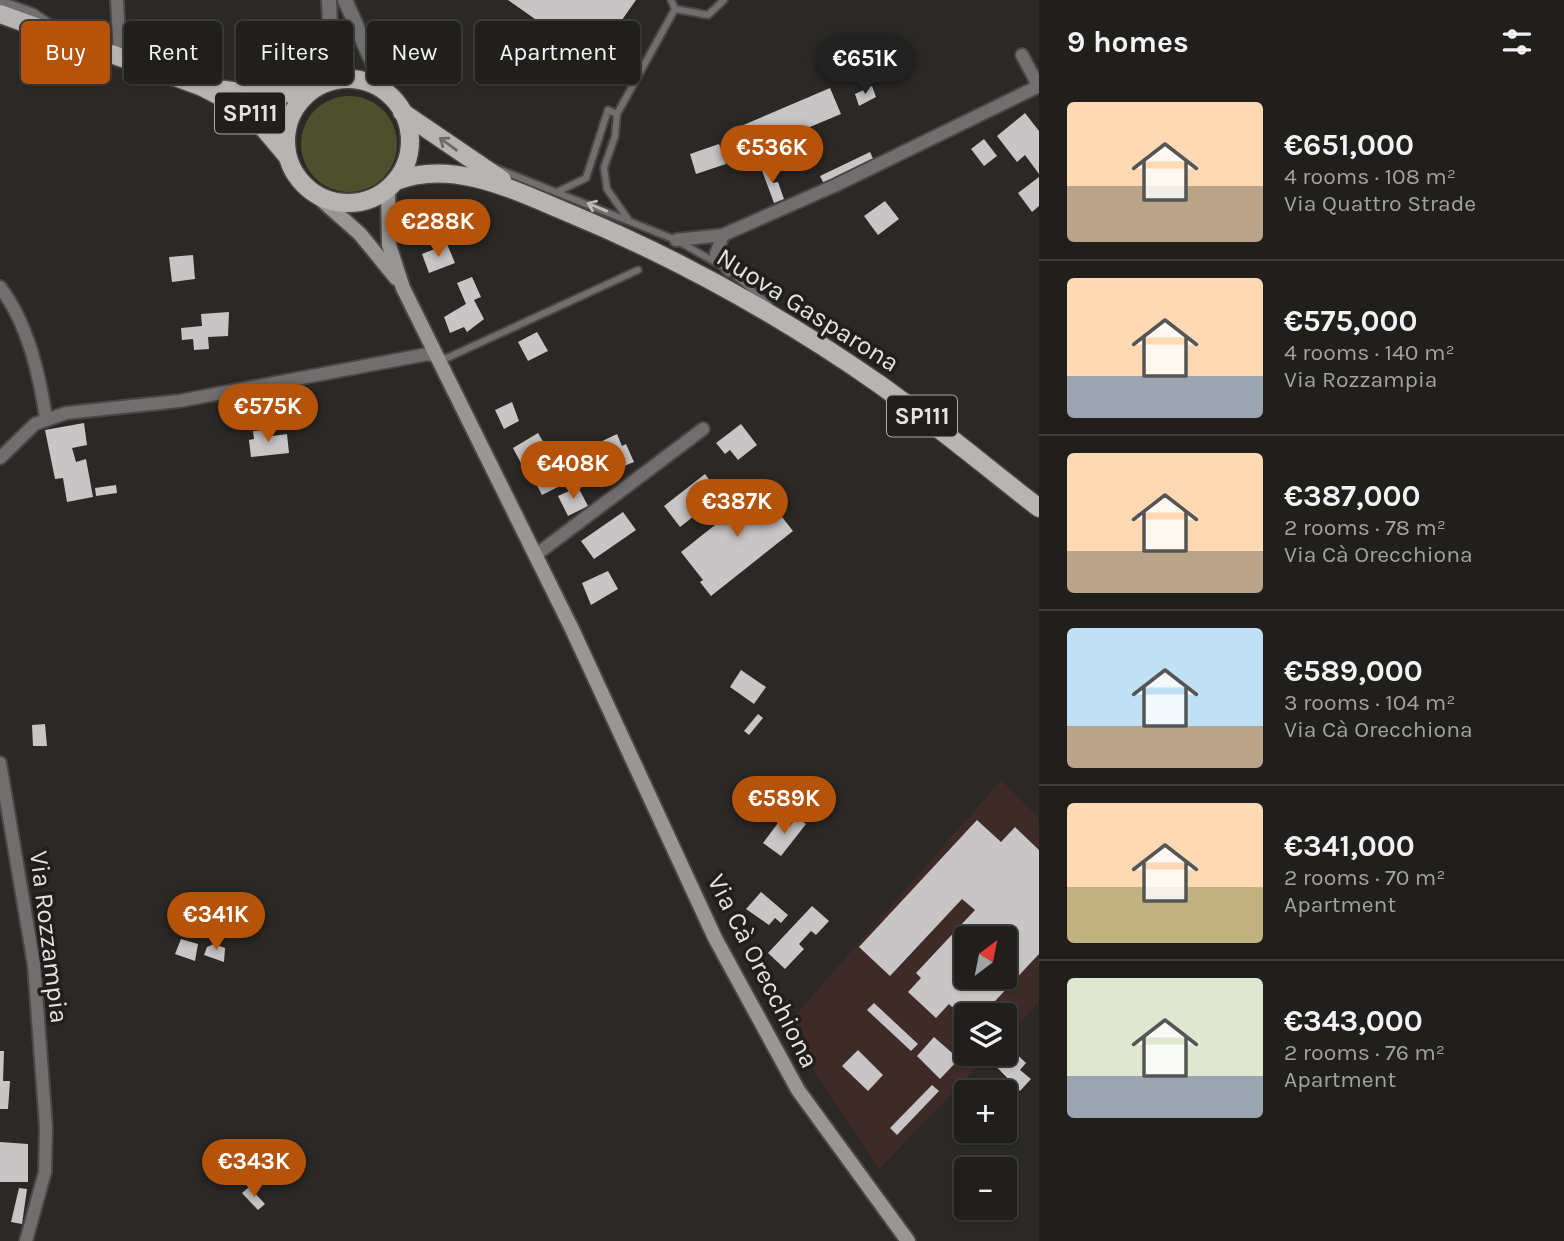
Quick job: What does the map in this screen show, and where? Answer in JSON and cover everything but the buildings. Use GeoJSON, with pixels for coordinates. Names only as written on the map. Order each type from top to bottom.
{"type":"FeatureCollection","features":[{"type":"Feature","properties":{"kind":"main road","name":"SP111"},"geometry":{"type":"LineString","coordinates":[[0,14],[21,22]]}},
{"type":"Feature","properties":{"kind":"main road","name":"SP111"},"geometry":{"type":"LineString","coordinates":[[110,53],[201,86],[249,111],[287,156],[298,178],[316,195]]}},
{"type":"Feature","properties":{"kind":"main road","name":"SP111"},"geometry":{"type":"LineString","coordinates":[[201,86],[260,95],[315,88],[347,79],[360,80],[385,91]]}},
{"type":"Feature","properties":{"kind":"main road","name":"SP111"},"geometry":{"type":"LineString","coordinates":[[287,156],[286,132],[289,121],[315,88]]}},
{"type":"Feature","properties":{"kind":"main road","name":"Nuova Gasparona"},"geometry":{"type":"LineString","coordinates":[[385,91],[402,112],[526,195]]}},
{"type":"Feature","properties":{"kind":"main road","name":"Nuova Gasparona"},"geometry":{"type":"LineString","coordinates":[[392,185],[405,165],[410,147],[409,129],[402,112]]}},
{"type":"Feature","properties":{"kind":"main road","name":"Nuova Gasparona"},"geometry":{"type":"LineString","coordinates":[[316,195],[328,201],[353,204],[365,201],[392,185],[421,173],[452,173],[526,195],[652,248],[800,331],[881,386],[1039,508]]}},
{"type":"Feature","properties":{"kind":"main road","name":"Via Cà Orecchiona"},"geometry":{"type":"LineString","coordinates":[[392,185],[389,245],[403,288],[534,553],[715,938],[798,1090],[908,1241]]}},
{"type":"Feature","properties":{"kind":"main road","name":"Via Cà Orecchiona"},"geometry":{"type":"LineString","coordinates":[[316,195],[360,234],[403,288]]}},
{"type":"Feature","properties":{"kind":"street"},"geometry":{"type":"LineString","coordinates":[[117,0],[120,57]]}},
{"type":"Feature","properties":{"kind":"street"},"geometry":{"type":"LineString","coordinates":[[315,88],[331,52],[329,0]]}},
{"type":"Feature","properties":{"kind":"street"},"geometry":{"type":"LineString","coordinates":[[345,0],[385,91]]}},
{"type":"Feature","properties":{"kind":"street"},"geometry":{"type":"LineString","coordinates":[[0,3],[42,21]]}},
{"type":"Feature","properties":{"kind":"street"},"geometry":{"type":"LineString","coordinates":[[676,240],[723,235],[836,185],[1039,86],[1022,55]]}},
{"type":"Feature","properties":{"kind":"street"},"geometry":{"type":"LineString","coordinates":[[723,235],[716,254],[729,270]]}},
{"type":"Feature","properties":{"kind":"street"},"geometry":{"type":"LineString","coordinates":[[0,287],[23,329],[36,368],[46,418]]}},
{"type":"Feature","properties":{"kind":"street"},"geometry":{"type":"LineString","coordinates":[[0,458],[23,433],[46,418],[179,401],[428,354],[437,357]]}},
{"type":"Feature","properties":{"kind":"street"},"geometry":{"type":"LineString","coordinates":[[534,553],[541,551],[703,429]]}},
{"type":"Feature","properties":{"kind":"street","name":"Via Rozzampia"},"geometry":{"type":"LineString","coordinates":[[0,763],[34,965],[46,1127],[44,1172],[26,1241]]}},
{"type":"Feature","properties":{"kind":"lane"},"geometry":{"type":"LineString","coordinates":[[629,221],[616,205],[605,180],[604,168],[615,136],[617,114],[674,9],[671,0]]}},
{"type":"Feature","properties":{"kind":"lane"},"geometry":{"type":"LineString","coordinates":[[674,9],[708,15],[724,0]]}},
{"type":"Feature","properties":{"kind":"lane"},"geometry":{"type":"LineString","coordinates":[[559,191],[586,177],[608,110],[617,114]]}},
{"type":"Feature","properties":{"kind":"lane"},"geometry":{"type":"LineString","coordinates":[[478,165],[502,168],[676,240],[729,270],[800,331]]}},
{"type":"Feature","properties":{"kind":"lane"},"geometry":{"type":"LineString","coordinates":[[437,357],[447,358],[519,327],[638,270]]}},
{"type":"Feature","properties":{"kind":"shaded area"},"geometry":{"type":"Polygon","coordinates":[[[1001,780],[1039,818],[1039,1002],[1017,1026],[1017,1003],[954,1003],[954,1066],[978,1066],[965,1080],[954,1080],[954,1091],[879,1169],[785,1027],[1001,780]]]}},
{"type":"Feature","properties":{"kind":"green space"},"geometry":{"type":"Polygon","coordinates":[[[349,96],[367,99],[383,110],[394,126],[397,144],[394,162],[383,178],[367,189],[349,192],[331,189],[315,178],[304,162],[301,144],[304,126],[315,110],[331,99],[349,96]]]}}]}
